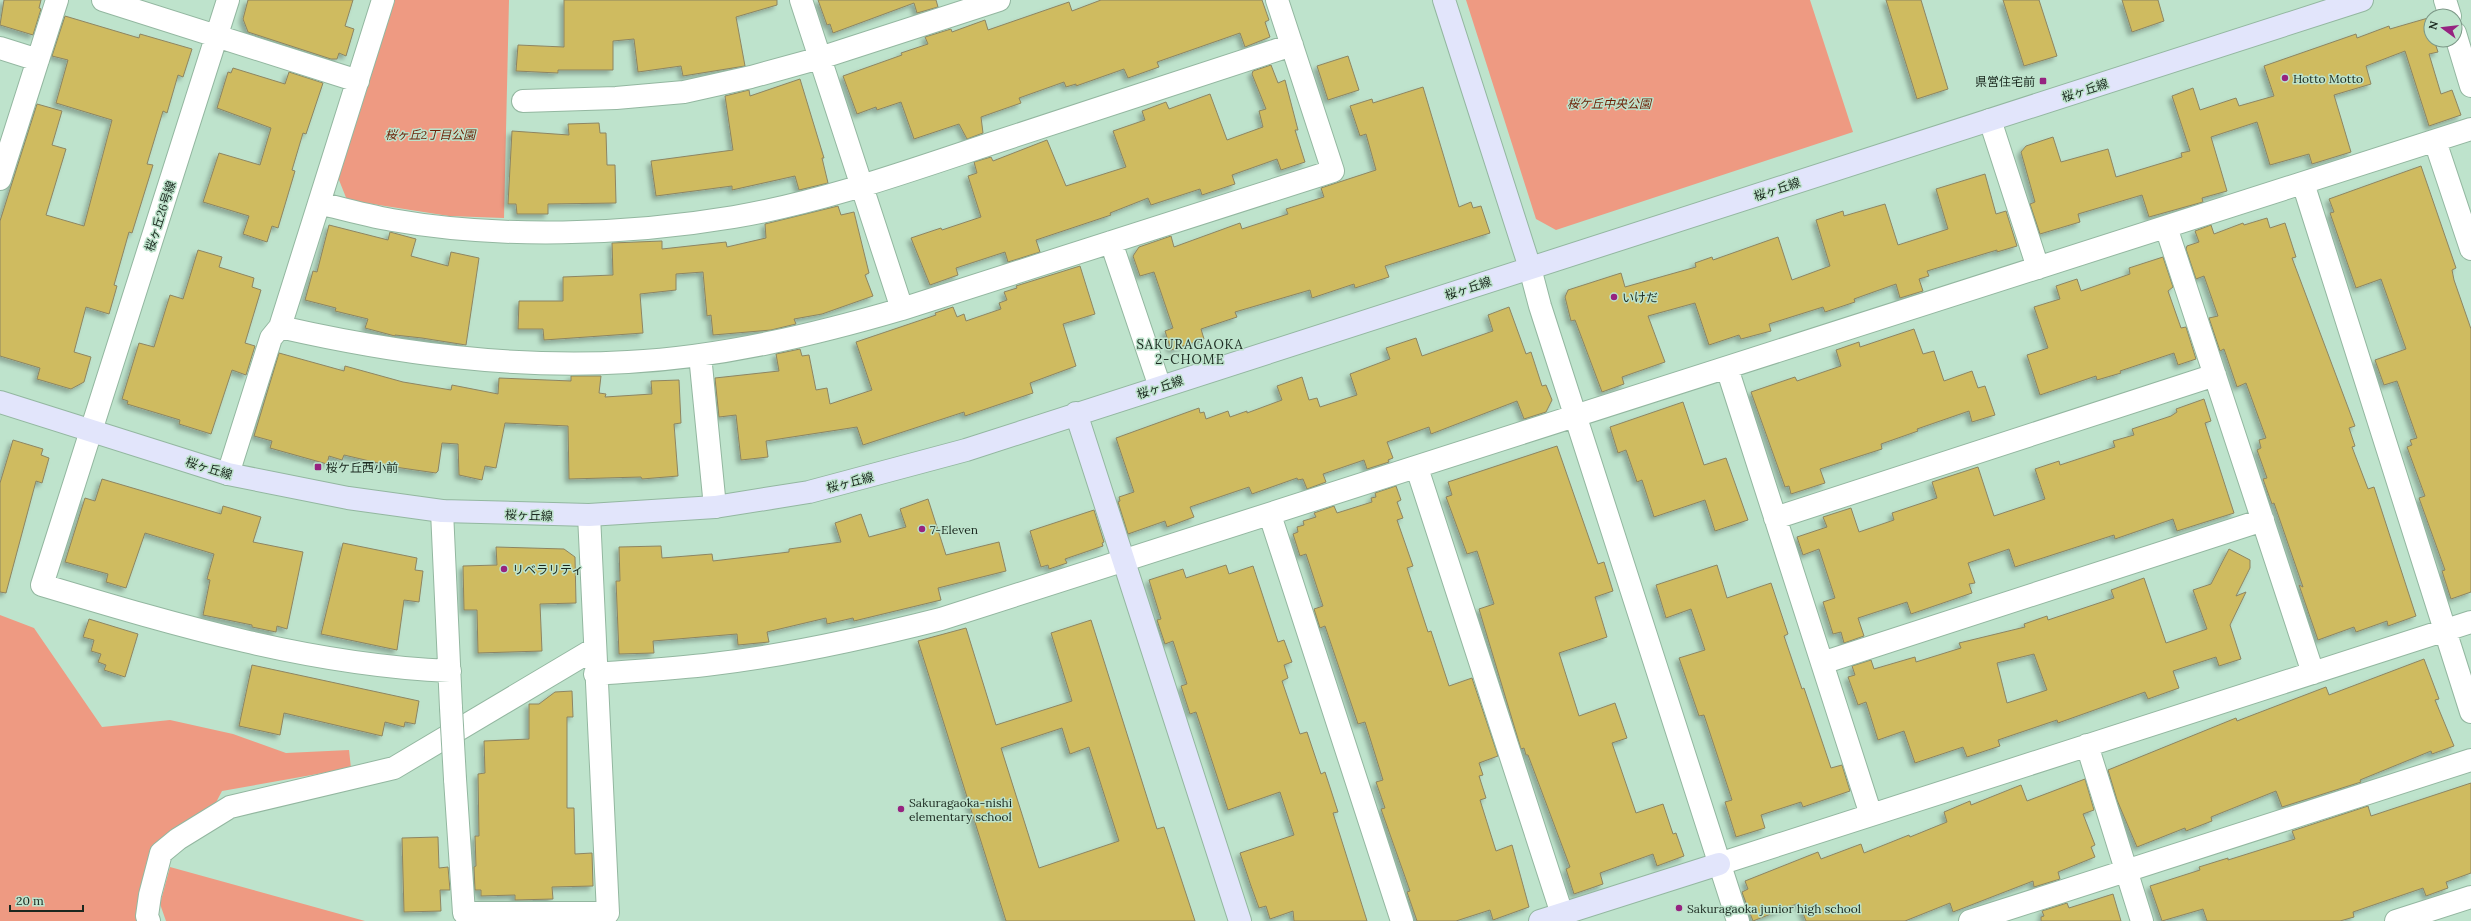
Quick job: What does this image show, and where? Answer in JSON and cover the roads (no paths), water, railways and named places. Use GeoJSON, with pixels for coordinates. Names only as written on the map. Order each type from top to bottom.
{"type":"FeatureCollection","features":[{"type":"Feature","properties":{"kind":"street"},"geometry":{"type":"LineString","coordinates":[[0,179],[57,0]]}},
{"type":"Feature","properties":{"kind":"street"},"geometry":{"type":"LineString","coordinates":[[102,0],[358,80]]}},
{"type":"Feature","properties":{"kind":"street","name":"桜ヶ丘26号線"},"geometry":{"type":"LineString","coordinates":[[228,0],[42,585],[220,637],[363,663],[450,671]]}},
{"type":"Feature","properties":{"kind":"street"},"geometry":{"type":"LineString","coordinates":[[228,474],[271,338],[280,327],[383,0]]}},
{"type":"Feature","properties":{"kind":"street"},"geometry":{"type":"LineString","coordinates":[[801,0],[902,310]]}},
{"type":"Feature","properties":{"kind":"street"},"geometry":{"type":"LineString","coordinates":[[524,101],[616,98],[684,92],[751,77],[820,58],[999,0]]}},
{"type":"Feature","properties":{"kind":"street"},"geometry":{"type":"LineString","coordinates":[[280,327],[356,344],[493,362],[567,364],[629,362],[700,355],[840,327],[902,310],[1333,171],[1277,0]]}},
{"type":"Feature","properties":{"kind":"street"},"geometry":{"type":"LineString","coordinates":[[1444,0],[1738,921]]}},
{"type":"Feature","properties":{"kind":"street","name":"桜ヶ丘線"},"geometry":{"type":"LineString","coordinates":[[0,402],[228,474],[348,498],[442,512],[589,515],[715,507],[809,492],[966,450],[1076,413],[2362,0]]}},
{"type":"Feature","properties":{"kind":"street"},"geometry":{"type":"LineString","coordinates":[[319,203],[393,220],[453,227],[513,231],[603,231],[734,217],[862,186],[1292,45]]}},
{"type":"Feature","properties":{"kind":"street"},"geometry":{"type":"LineString","coordinates":[[0,48],[38,60]]}},
{"type":"Feature","properties":{"kind":"street"},"geometry":{"type":"LineString","coordinates":[[2460,48],[2471,86]]}},
{"type":"Feature","properties":{"kind":"street"},"geometry":{"type":"LineString","coordinates":[[1990,120],[2038,268]]}},
{"type":"Feature","properties":{"kind":"street"},"geometry":{"type":"LineString","coordinates":[[595,674],[713,664],[876,636],[941,619],[1417,468],[2471,129]]}},
{"type":"Feature","properties":{"kind":"street"},"geometry":{"type":"LineString","coordinates":[[2435,141],[2471,249]]}},
{"type":"Feature","properties":{"kind":"street"},"geometry":{"type":"LineString","coordinates":[[2303,183],[2471,712]]}},
{"type":"Feature","properties":{"kind":"street"},"geometry":{"type":"LineString","coordinates":[[2166,227],[2314,673]]}},
{"type":"Feature","properties":{"kind":"street"},"geometry":{"type":"LineString","coordinates":[[1111,242],[1160,387]]}},
{"type":"Feature","properties":{"kind":"street"},"geometry":{"type":"LineString","coordinates":[[700,355],[715,507]]}},
{"type":"Feature","properties":{"kind":"street"},"geometry":{"type":"LineString","coordinates":[[1728,368],[1871,815]]}},
{"type":"Feature","properties":{"kind":"street"},"geometry":{"type":"LineString","coordinates":[[1775,518],[2215,375]]}},
{"type":"Feature","properties":{"kind":"street"},"geometry":{"type":"LineString","coordinates":[[1076,413],[1240,921]]}},
{"type":"Feature","properties":{"kind":"street"},"geometry":{"type":"LineString","coordinates":[[1417,468],[1562,914]]}},
{"type":"Feature","properties":{"kind":"street"},"geometry":{"type":"LineString","coordinates":[[442,512],[451,708],[464,913],[608,913],[595,674],[589,515]]}},
{"type":"Feature","properties":{"kind":"street"},"geometry":{"type":"LineString","coordinates":[[1270,515],[1402,921]]}},
{"type":"Feature","properties":{"kind":"street"},"geometry":{"type":"LineString","coordinates":[[1822,662],[2263,520]]}},
{"type":"Feature","properties":{"kind":"street"},"geometry":{"type":"LineString","coordinates":[[1540,921],[2471,622]]}},
{"type":"Feature","properties":{"kind":"street"},"geometry":{"type":"LineString","coordinates":[[149,921],[150,895],[161,853],[178,839],[230,807],[394,768],[594,649]]}},
{"type":"Feature","properties":{"kind":"street"},"geometry":{"type":"LineString","coordinates":[[2087,745],[2142,921]]}},
{"type":"Feature","properties":{"kind":"street"},"geometry":{"type":"LineString","coordinates":[[1970,921],[2471,760]]}},
{"type":"Feature","properties":{"kind":"street"},"geometry":{"type":"LineString","coordinates":[[2396,921],[2471,896]]}},
{"type":"Feature","properties":{"kind":"place","name":"Hotto Motto"},"geometry":{"type":"Point","coordinates":[2285,78]}},
{"type":"Feature","properties":{"kind":"place","name":"県営住宅前"},"geometry":{"type":"Point","coordinates":[2043,81]}},
{"type":"Feature","properties":{"kind":"place","name":"いけだ"},"geometry":{"type":"Point","coordinates":[1614,297]}},
{"type":"Feature","properties":{"kind":"place","name":"桜ケ丘西小前"},"geometry":{"type":"Point","coordinates":[318,467]}},
{"type":"Feature","properties":{"kind":"place","name":"7-Eleven"},"geometry":{"type":"Point","coordinates":[922,529]}},
{"type":"Feature","properties":{"kind":"place","name":"リベラリティ"},"geometry":{"type":"Point","coordinates":[504,569]}},
{"type":"Feature","properties":{"kind":"place","name":"Sakuragaoka-nishi elementary school"},"geometry":{"type":"Point","coordinates":[901,809]}},
{"type":"Feature","properties":{"kind":"place","name":"Sakuragaoka junior high school"},"geometry":{"type":"Point","coordinates":[1679,908]}},
{"type":"Feature","properties":{"kind":"district","name":"SAKURAGAOKA 2-CHOME"},"geometry":{"type":"Point","coordinates":[1190,352]}},
{"type":"Feature","properties":{"kind":"park label","name":"桜ケ丘中央公園"},"geometry":{"type":"Point","coordinates":[1609,103]}},
{"type":"Feature","properties":{"kind":"park label","name":"桜ヶ丘2丁目公園"},"geometry":{"type":"Point","coordinates":[430,134]}}]}
